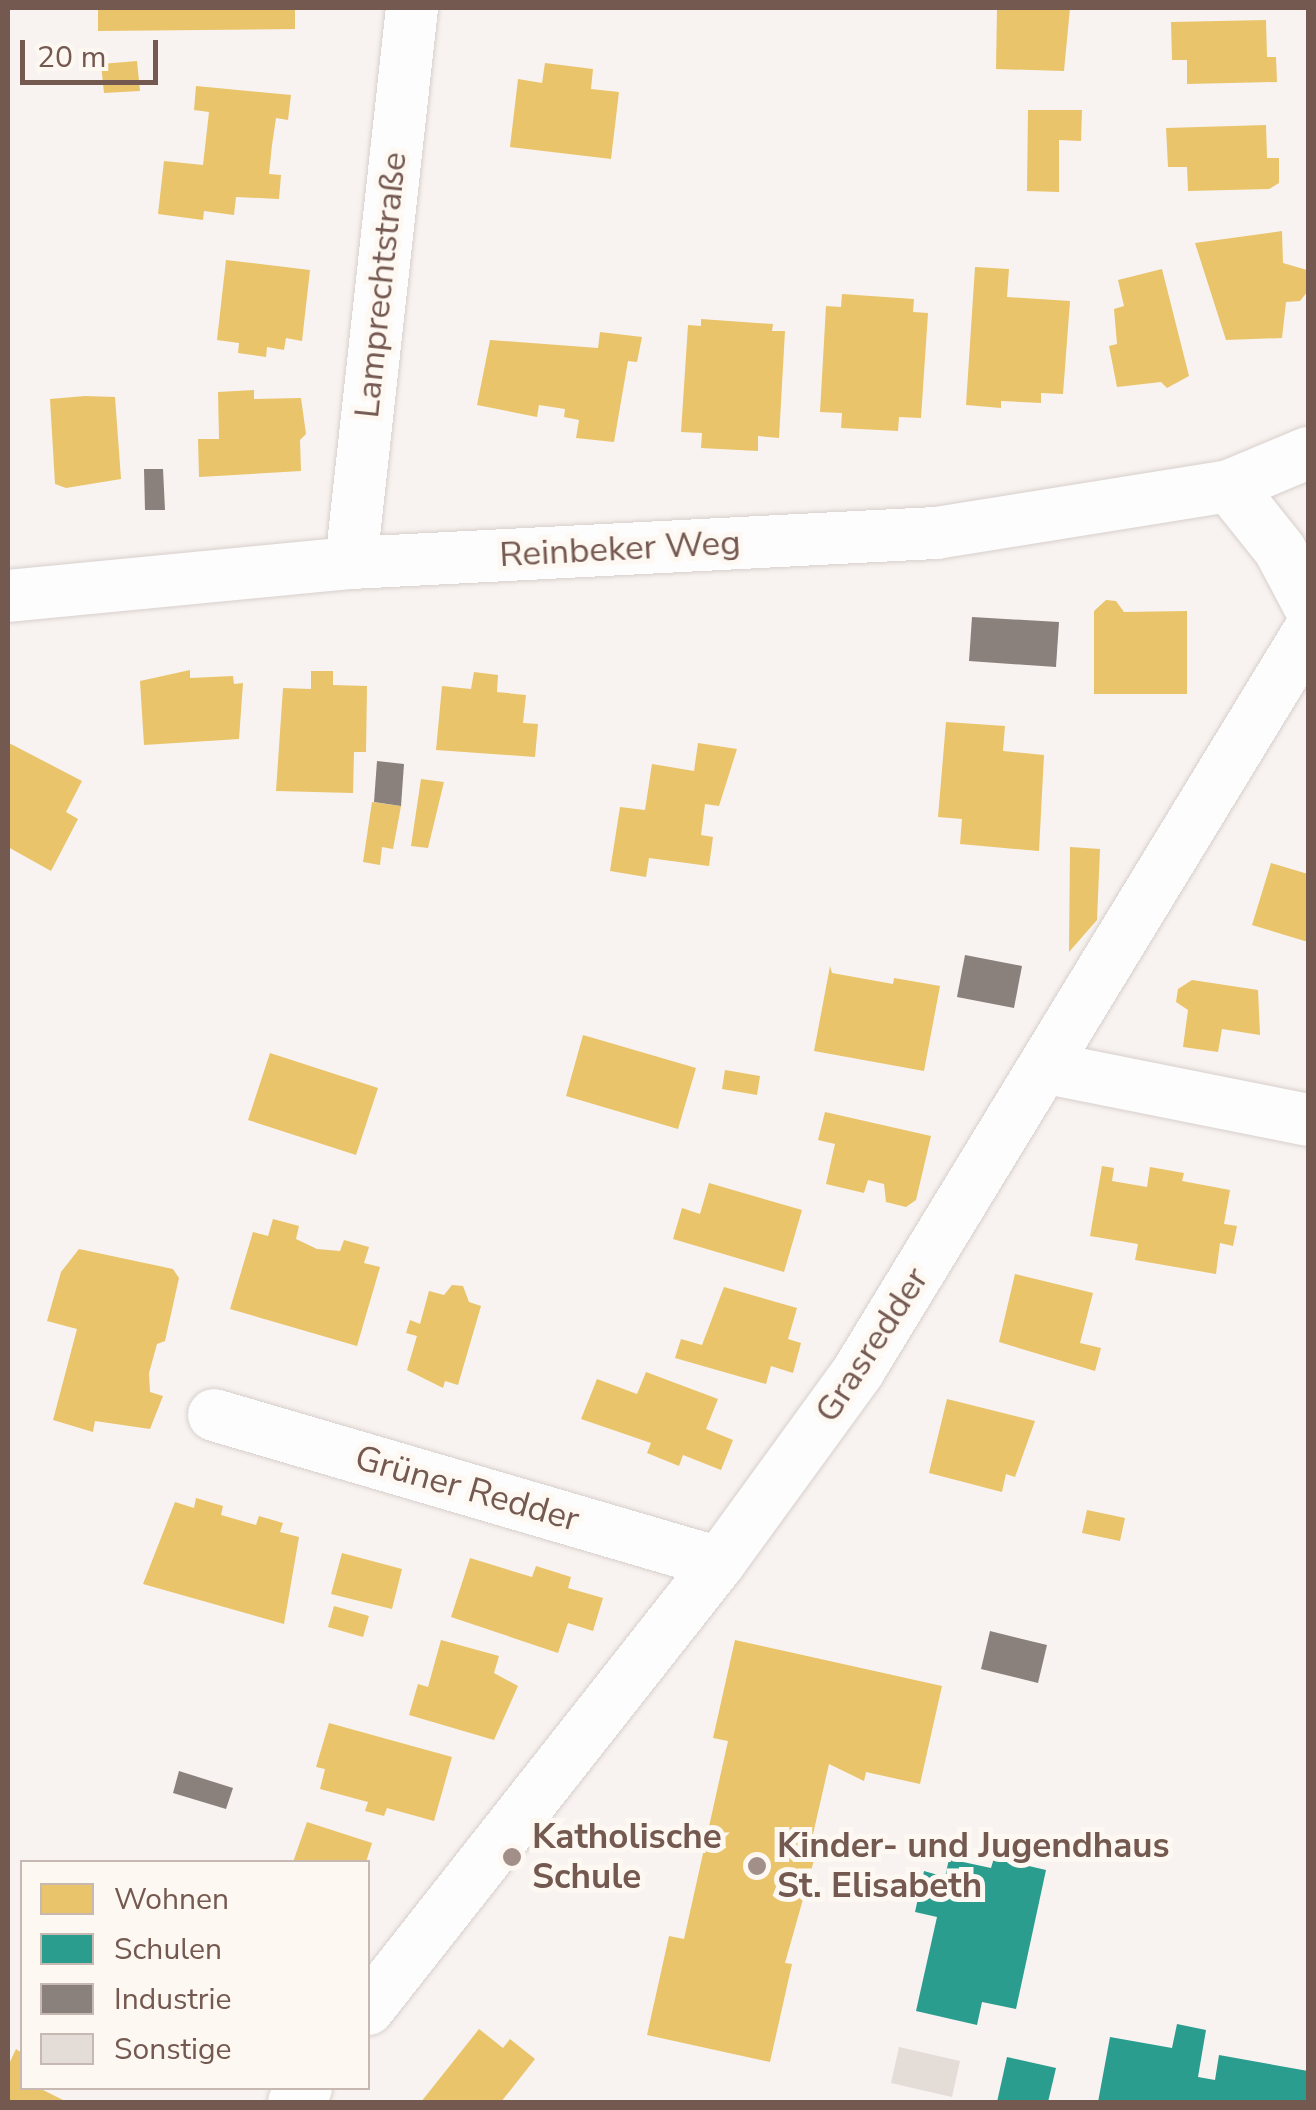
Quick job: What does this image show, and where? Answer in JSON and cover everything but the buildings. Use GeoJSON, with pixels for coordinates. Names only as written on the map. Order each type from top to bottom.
{"type":"FeatureCollection","features":[{"type":"Feature","properties":{"kind":"street","name":"Lamprechtstraße"},"geometry":{"type":"LineString","coordinates":[[351,563],[412,8]]}},
{"type":"Feature","properties":{"kind":"street","name":"Reinbeker Weg"},"geometry":{"type":"LineString","coordinates":[[8,596],[351,563],[936,533],[1230,486],[1308,452]]}},
{"type":"Feature","properties":{"kind":"street"},"geometry":{"type":"LineString","coordinates":[[1230,486],[1280,550],[1308,603]]}},
{"type":"Feature","properties":{"kind":"street","name":"Grasredder"},"geometry":{"type":"LineString","coordinates":[[370,2006],[720,1563],[860,1370],[1048,1068],[1308,633]]}},
{"type":"Feature","properties":{"kind":"street"},"geometry":{"type":"LineString","coordinates":[[1048,1068],[1308,1120]]}},
{"type":"Feature","properties":{"kind":"street","name":"Grüner Redder"},"geometry":{"type":"LineString","coordinates":[[214,1415],[720,1563]]}},
{"type":"Feature","properties":{"kind":"place","name":"Katholische Schule"},"geometry":{"type":"Point","coordinates":[512,1857]}},
{"type":"Feature","properties":{"kind":"place","name":"Kinder- und Jugendhaus St. Elisabeth"},"geometry":{"type":"Point","coordinates":[757,1866]}}]}
